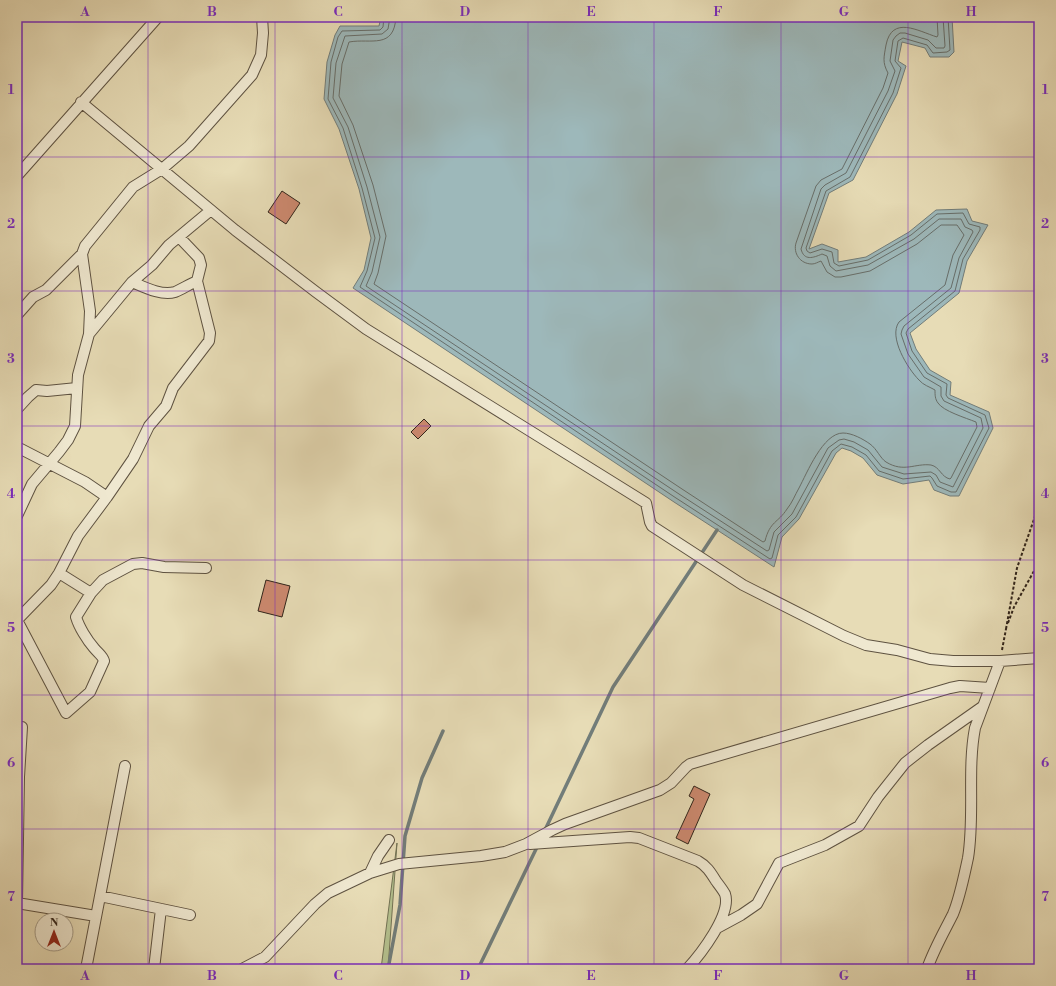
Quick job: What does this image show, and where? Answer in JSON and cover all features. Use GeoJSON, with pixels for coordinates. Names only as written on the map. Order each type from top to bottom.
{"type":"FeatureCollection","features":[{"type":"Feature","properties":{"kind":"street"},"geometry":{"type":"LineString","coordinates":[[17,176],[81,102],[158,17]]}},
{"type":"Feature","properties":{"kind":"street"},"geometry":{"type":"LineString","coordinates":[[17,315],[33,297],[46,290],[82,254],[85,246],[133,187],[162,169],[189,146],[252,75],[261,55],[263,33],[262,17]]}},
{"type":"Feature","properties":{"kind":"street"},"geometry":{"type":"LineString","coordinates":[[81,102],[212,210],[316,292],[366,329],[646,503],[652,526],[743,585],[844,636],[866,645],[897,650],[937,660],[1000,661],[1039,658]]}},
{"type":"Feature","properties":{"kind":"street"},"geometry":{"type":"LineString","coordinates":[[89,334],[132,282],[152,265],[169,245],[212,210]]}},
{"type":"Feature","properties":{"kind":"street"},"geometry":{"type":"LineString","coordinates":[[179,237],[199,258],[201,265],[198,281],[210,333],[209,341],[173,388],[166,406],[149,426],[142,443],[133,458],[107,497],[78,536],[59,573],[46,591],[17,620],[66,712],[90,692],[104,661],[103,657],[90,643],[76,617],[90,593],[102,580],[133,564],[142,563],[164,567],[206,568]]}},
{"type":"Feature","properties":{"kind":"street"},"geometry":{"type":"LineString","coordinates":[[17,516],[32,484],[68,440],[75,426],[78,375],[89,334],[90,312],[82,254]]}},
{"type":"Feature","properties":{"kind":"street"},"geometry":{"type":"LineString","coordinates":[[132,282],[164,293],[173,292],[198,281]]}},
{"type":"Feature","properties":{"kind":"street"},"geometry":{"type":"LineString","coordinates":[[17,410],[36,390],[47,391],[77,388]]}},
{"type":"Feature","properties":{"kind":"street"},"geometry":{"type":"LineString","coordinates":[[17,447],[85,482],[107,497]]}},
{"type":"Feature","properties":{"kind":"street"},"geometry":{"type":"LineString","coordinates":[[59,573],[90,593]]}},
{"type":"Feature","properties":{"kind":"street"},"geometry":{"type":"LineString","coordinates":[[928,969],[934,952],[953,913],[967,858],[971,831],[973,735],[1000,661]]}},
{"type":"Feature","properties":{"kind":"street"},"geometry":{"type":"LineString","coordinates":[[242,969],[265,957],[315,904],[328,893],[370,873],[399,864],[495,854],[526,844],[565,824],[660,790],[671,783],[690,764],[950,688],[960,686],[990,688]]}},
{"type":"Feature","properties":{"kind":"street"},"geometry":{"type":"LineString","coordinates":[[717,928],[741,915],[757,904],[779,863],[820,847],[859,826],[878,797],[905,764],[928,745],[982,707]]}},
{"type":"Feature","properties":{"kind":"street"},"geometry":{"type":"LineString","coordinates":[[22,727],[19,778],[17,902],[96,916]]}},
{"type":"Feature","properties":{"kind":"street"},"geometry":{"type":"LineString","coordinates":[[86,969],[125,766]]}},
{"type":"Feature","properties":{"kind":"street"},"geometry":{"type":"LineString","coordinates":[[526,844],[630,837],[639,838],[698,861],[707,867],[725,894],[725,903],[722,917],[708,945],[687,969]]}},
{"type":"Feature","properties":{"kind":"street"},"geometry":{"type":"LineString","coordinates":[[370,873],[378,856],[389,840]]}},
{"type":"Feature","properties":{"kind":"street"},"geometry":{"type":"LineString","coordinates":[[100,896],[190,915]]}},
{"type":"Feature","properties":{"kind":"street"},"geometry":{"type":"LineString","coordinates":[[154,969],[161,909]]}},
{"type":"Feature","properties":{"kind":"path"},"geometry":{"type":"LineString","coordinates":[[1000,661],[1017,568],[1039,505]]}},
{"type":"Feature","properties":{"kind":"path"},"geometry":{"type":"LineString","coordinates":[[1006,628],[1014,607],[1039,562]]}},
{"type":"Feature","properties":{"kind":"green space"},"geometry":{"type":"Polygon","coordinates":[[[397,843],[388,969],[381,969],[397,843]]]}},
{"type":"Feature","properties":{"kind":"water"},"geometry":{"type":"Polygon","coordinates":[[[381,17],[952,17],[954,52],[949,57],[930,57],[925,48],[902,42],[898,61],[906,66],[897,94],[853,180],[829,193],[809,249],[822,244],[838,250],[838,262],[866,257],[909,232],[936,210],[967,209],[972,221],[988,225],[967,261],[959,293],[910,333],[916,349],[930,370],[951,382],[950,395],[989,412],[993,428],[959,496],[950,496],[934,490],[929,480],[903,484],[877,475],[863,458],[842,448],[836,453],[799,519],[782,537],[774,567],[353,288],[364,270],[371,238],[359,189],[339,129],[324,99],[327,62],[335,35],[340,26],[379,26],[381,17]]]}},
{"type":"Feature","properties":{"kind":"building"},"geometry":{"type":"Polygon","coordinates":[[[282,191],[300,203],[286,224],[268,212],[282,191]]]}},
{"type":"Feature","properties":{"kind":"building"},"geometry":{"type":"Polygon","coordinates":[[[424,419],[431,426],[418,439],[411,432],[424,419]]]}},
{"type":"Feature","properties":{"kind":"building"},"geometry":{"type":"Polygon","coordinates":[[[266,580],[290,586],[282,617],[258,611],[266,580]]]}},
{"type":"Feature","properties":{"kind":"building"},"geometry":{"type":"Polygon","coordinates":[[[694,786],[710,794],[688,844],[676,838],[694,799],[689,796],[694,786]]]}},
{"type":"Feature","properties":{"kind":"waterway"},"geometry":{"type":"LineString","coordinates":[[545,830],[613,687],[717,530]]}},
{"type":"Feature","properties":{"kind":"waterway"},"geometry":{"type":"LineString","coordinates":[[388,969],[400,905],[405,836],[422,778],[443,731]]}},
{"type":"Feature","properties":{"kind":"waterway"},"geometry":{"type":"LineString","coordinates":[[478,969],[538,845]]}}]}
